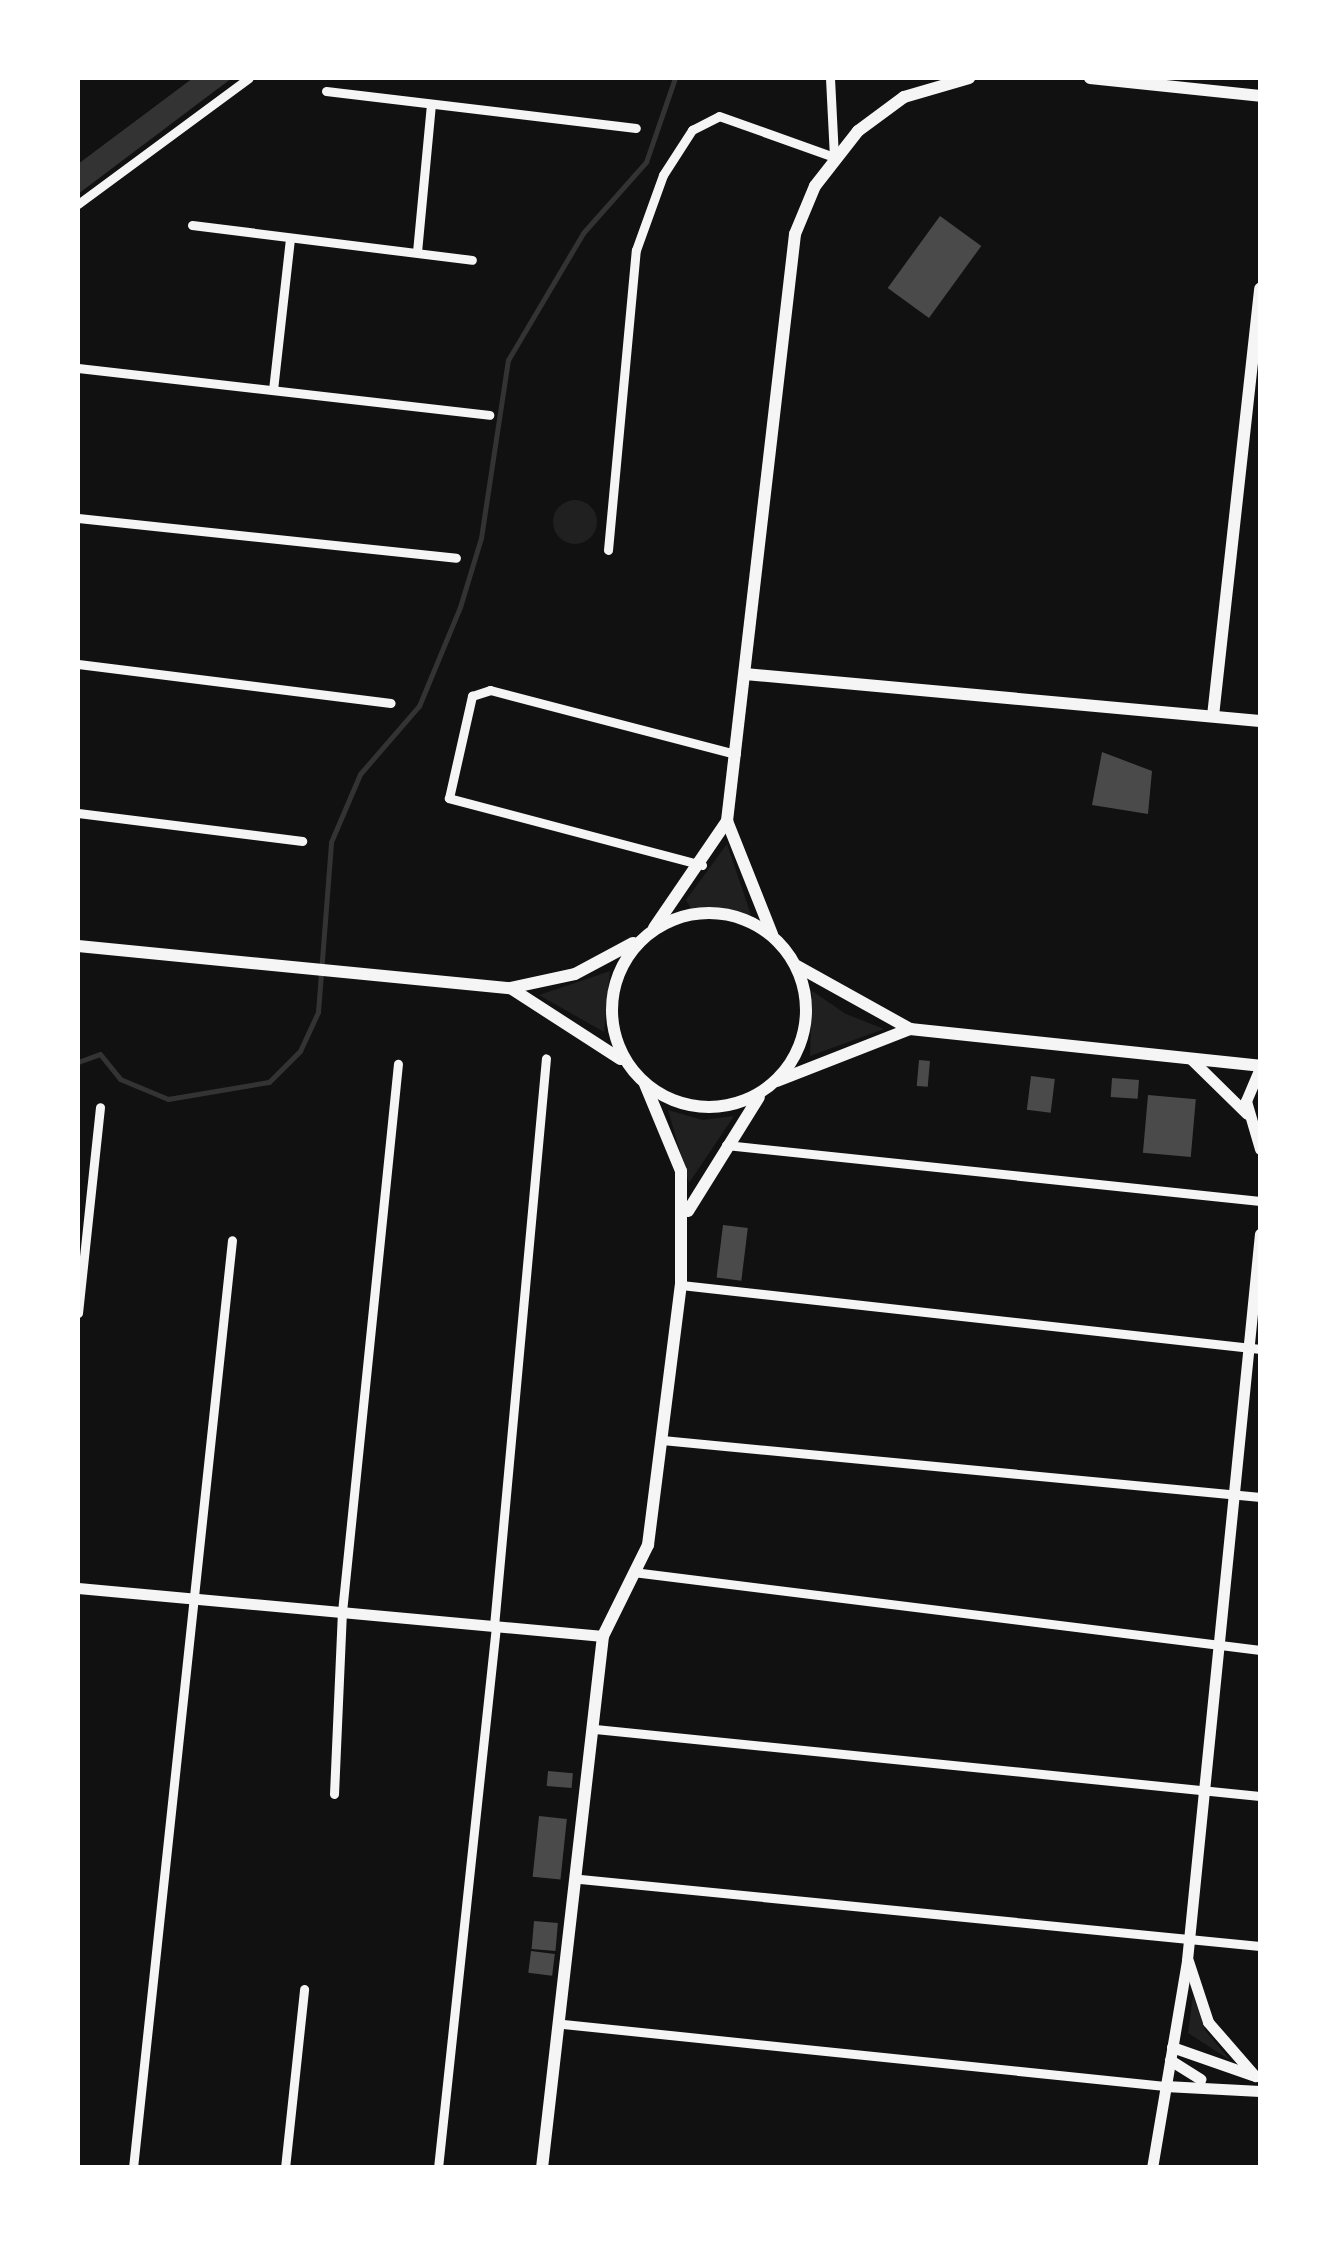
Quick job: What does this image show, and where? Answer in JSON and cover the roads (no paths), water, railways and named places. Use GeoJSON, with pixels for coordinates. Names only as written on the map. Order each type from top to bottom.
{"type":"FeatureCollection","features":[{"type":"Feature","properties":{"kind":"main road"},"geometry":{"type":"LineString","coordinates":[[628,1065],[613,1027],[613,986],[648,932],[702,865],[727,821],[795,234],[834,157],[904,97],[969,78]]}},
{"type":"Feature","properties":{"kind":"main road"},"geometry":{"type":"LineString","coordinates":[[1090,78],[1260,96]]}},
{"type":"Feature","properties":{"kind":"main road"},"geometry":{"type":"LineString","coordinates":[[1213,716],[1260,289]]}},
{"type":"Feature","properties":{"kind":"main road"},"geometry":{"type":"LineString","coordinates":[[745,674],[1260,721]]}},
{"type":"Feature","properties":{"kind":"main road"},"geometry":{"type":"LineString","coordinates":[[727,821],[773,936],[795,964],[910,1029],[1260,1067]]}},
{"type":"Feature","properties":{"kind":"main road"},"geometry":{"type":"LineString","coordinates":[[79,945],[510,988],[590,968],[648,932],[714,912],[773,936]]}},
{"type":"Feature","properties":{"kind":"main road"},"geometry":{"type":"LineString","coordinates":[[776,1082],[806,1026],[795,964]]}},
{"type":"Feature","properties":{"kind":"main road"},"geometry":{"type":"LineString","coordinates":[[510,988],[590,1032],[645,1084],[676,1152],[687,1214],[648,1545],[604,1636],[580,1879],[542,2168]]}},
{"type":"Feature","properties":{"kind":"main road"},"geometry":{"type":"LineString","coordinates":[[687,1214],[722,1145],[763,1092],[776,1082],[910,1029]]}},
{"type":"Feature","properties":{"kind":"main road"},"geometry":{"type":"LineString","coordinates":[[645,1084],[702,1108],[763,1092]]}},
{"type":"Feature","properties":{"kind":"street"},"geometry":{"type":"LineString","coordinates":[[78,204],[249,78]]}},
{"type":"Feature","properties":{"kind":"street"},"geometry":{"type":"LineString","coordinates":[[608,550],[636,250],[664,175],[692,130],[719,116],[834,157],[830,78]]}},
{"type":"Feature","properties":{"kind":"street"},"geometry":{"type":"LineString","coordinates":[[326,91],[636,128]]}},
{"type":"Feature","properties":{"kind":"street"},"geometry":{"type":"LineString","coordinates":[[417,252],[431,106]]}},
{"type":"Feature","properties":{"kind":"street"},"geometry":{"type":"LineString","coordinates":[[192,225],[472,260]]}},
{"type":"Feature","properties":{"kind":"street"},"geometry":{"type":"LineString","coordinates":[[273,390],[290,238]]}},
{"type":"Feature","properties":{"kind":"street"},"geometry":{"type":"LineString","coordinates":[[78,368],[489,415]]}},
{"type":"Feature","properties":{"kind":"street"},"geometry":{"type":"LineString","coordinates":[[78,518],[456,558]]}},
{"type":"Feature","properties":{"kind":"street"},"geometry":{"type":"LineString","coordinates":[[78,664],[391,703]]}},
{"type":"Feature","properties":{"kind":"street"},"geometry":{"type":"LineString","coordinates":[[702,865],[448,798],[472,696],[490,690],[736,754]]}},
{"type":"Feature","properties":{"kind":"street"},"geometry":{"type":"LineString","coordinates":[[78,814],[302,841]]}},
{"type":"Feature","properties":{"kind":"street"},"geometry":{"type":"LineString","coordinates":[[438,2168],[495,1626],[546,1058]]}},
{"type":"Feature","properties":{"kind":"street"},"geometry":{"type":"LineString","coordinates":[[1191,1059],[1252,1121]]}},
{"type":"Feature","properties":{"kind":"street"},"geometry":{"type":"LineString","coordinates":[[334,1794],[342,1612],[398,1064]]}},
{"type":"Feature","properties":{"kind":"street"},"geometry":{"type":"LineString","coordinates":[[1260,1067],[1247,1089],[1260,1149]]}},
{"type":"Feature","properties":{"kind":"street"},"geometry":{"type":"LineString","coordinates":[[78,1313],[100,1107]]}},
{"type":"Feature","properties":{"kind":"street"},"geometry":{"type":"LineString","coordinates":[[722,1145],[1260,1201]]}},
{"type":"Feature","properties":{"kind":"street"},"geometry":{"type":"LineString","coordinates":[[1152,2168],[1188,1960],[1231,1494],[1254,1349],[1260,1234]]}},
{"type":"Feature","properties":{"kind":"street"},"geometry":{"type":"LineString","coordinates":[[133,2168],[232,1240]]}},
{"type":"Feature","properties":{"kind":"street"},"geometry":{"type":"LineString","coordinates":[[681,1285],[1254,1349]]}},
{"type":"Feature","properties":{"kind":"street"},"geometry":{"type":"LineString","coordinates":[[662,1440],[1260,1497]]}},
{"type":"Feature","properties":{"kind":"street"},"geometry":{"type":"LineString","coordinates":[[633,1572],[1260,1650]]}},
{"type":"Feature","properties":{"kind":"street"},"geometry":{"type":"LineString","coordinates":[[78,1588],[604,1636]]}},
{"type":"Feature","properties":{"kind":"street"},"geometry":{"type":"LineString","coordinates":[[595,1729],[1260,1796]]}},
{"type":"Feature","properties":{"kind":"street"},"geometry":{"type":"LineString","coordinates":[[580,1879],[1260,1946]]}},
{"type":"Feature","properties":{"kind":"street"},"geometry":{"type":"LineString","coordinates":[[1188,1960],[1208,2022],[1258,2077]]}},
{"type":"Feature","properties":{"kind":"street"},"geometry":{"type":"LineString","coordinates":[[286,2168],[304,1989]]}},
{"type":"Feature","properties":{"kind":"street"},"geometry":{"type":"LineString","coordinates":[[563,2024],[1165,2086],[1210,2084],[1260,2091]]}},
{"type":"Feature","properties":{"kind":"street"},"geometry":{"type":"LineString","coordinates":[[1171,2054],[1258,2077]]}},
{"type":"Feature","properties":{"kind":"street"},"geometry":{"type":"LineString","coordinates":[[1171,2054],[1210,2084]]}},
{"type":"Feature","properties":{"kind":"waterway"},"geometry":{"type":"LineString","coordinates":[[78,1062],[100,1054],[120,1079],[168,1099],[269,1082],[300,1051],[318,1012],[331,842],[360,774],[419,706],[460,607],[481,538],[508,360],[583,233],[646,162],[675,78]]}}]}
